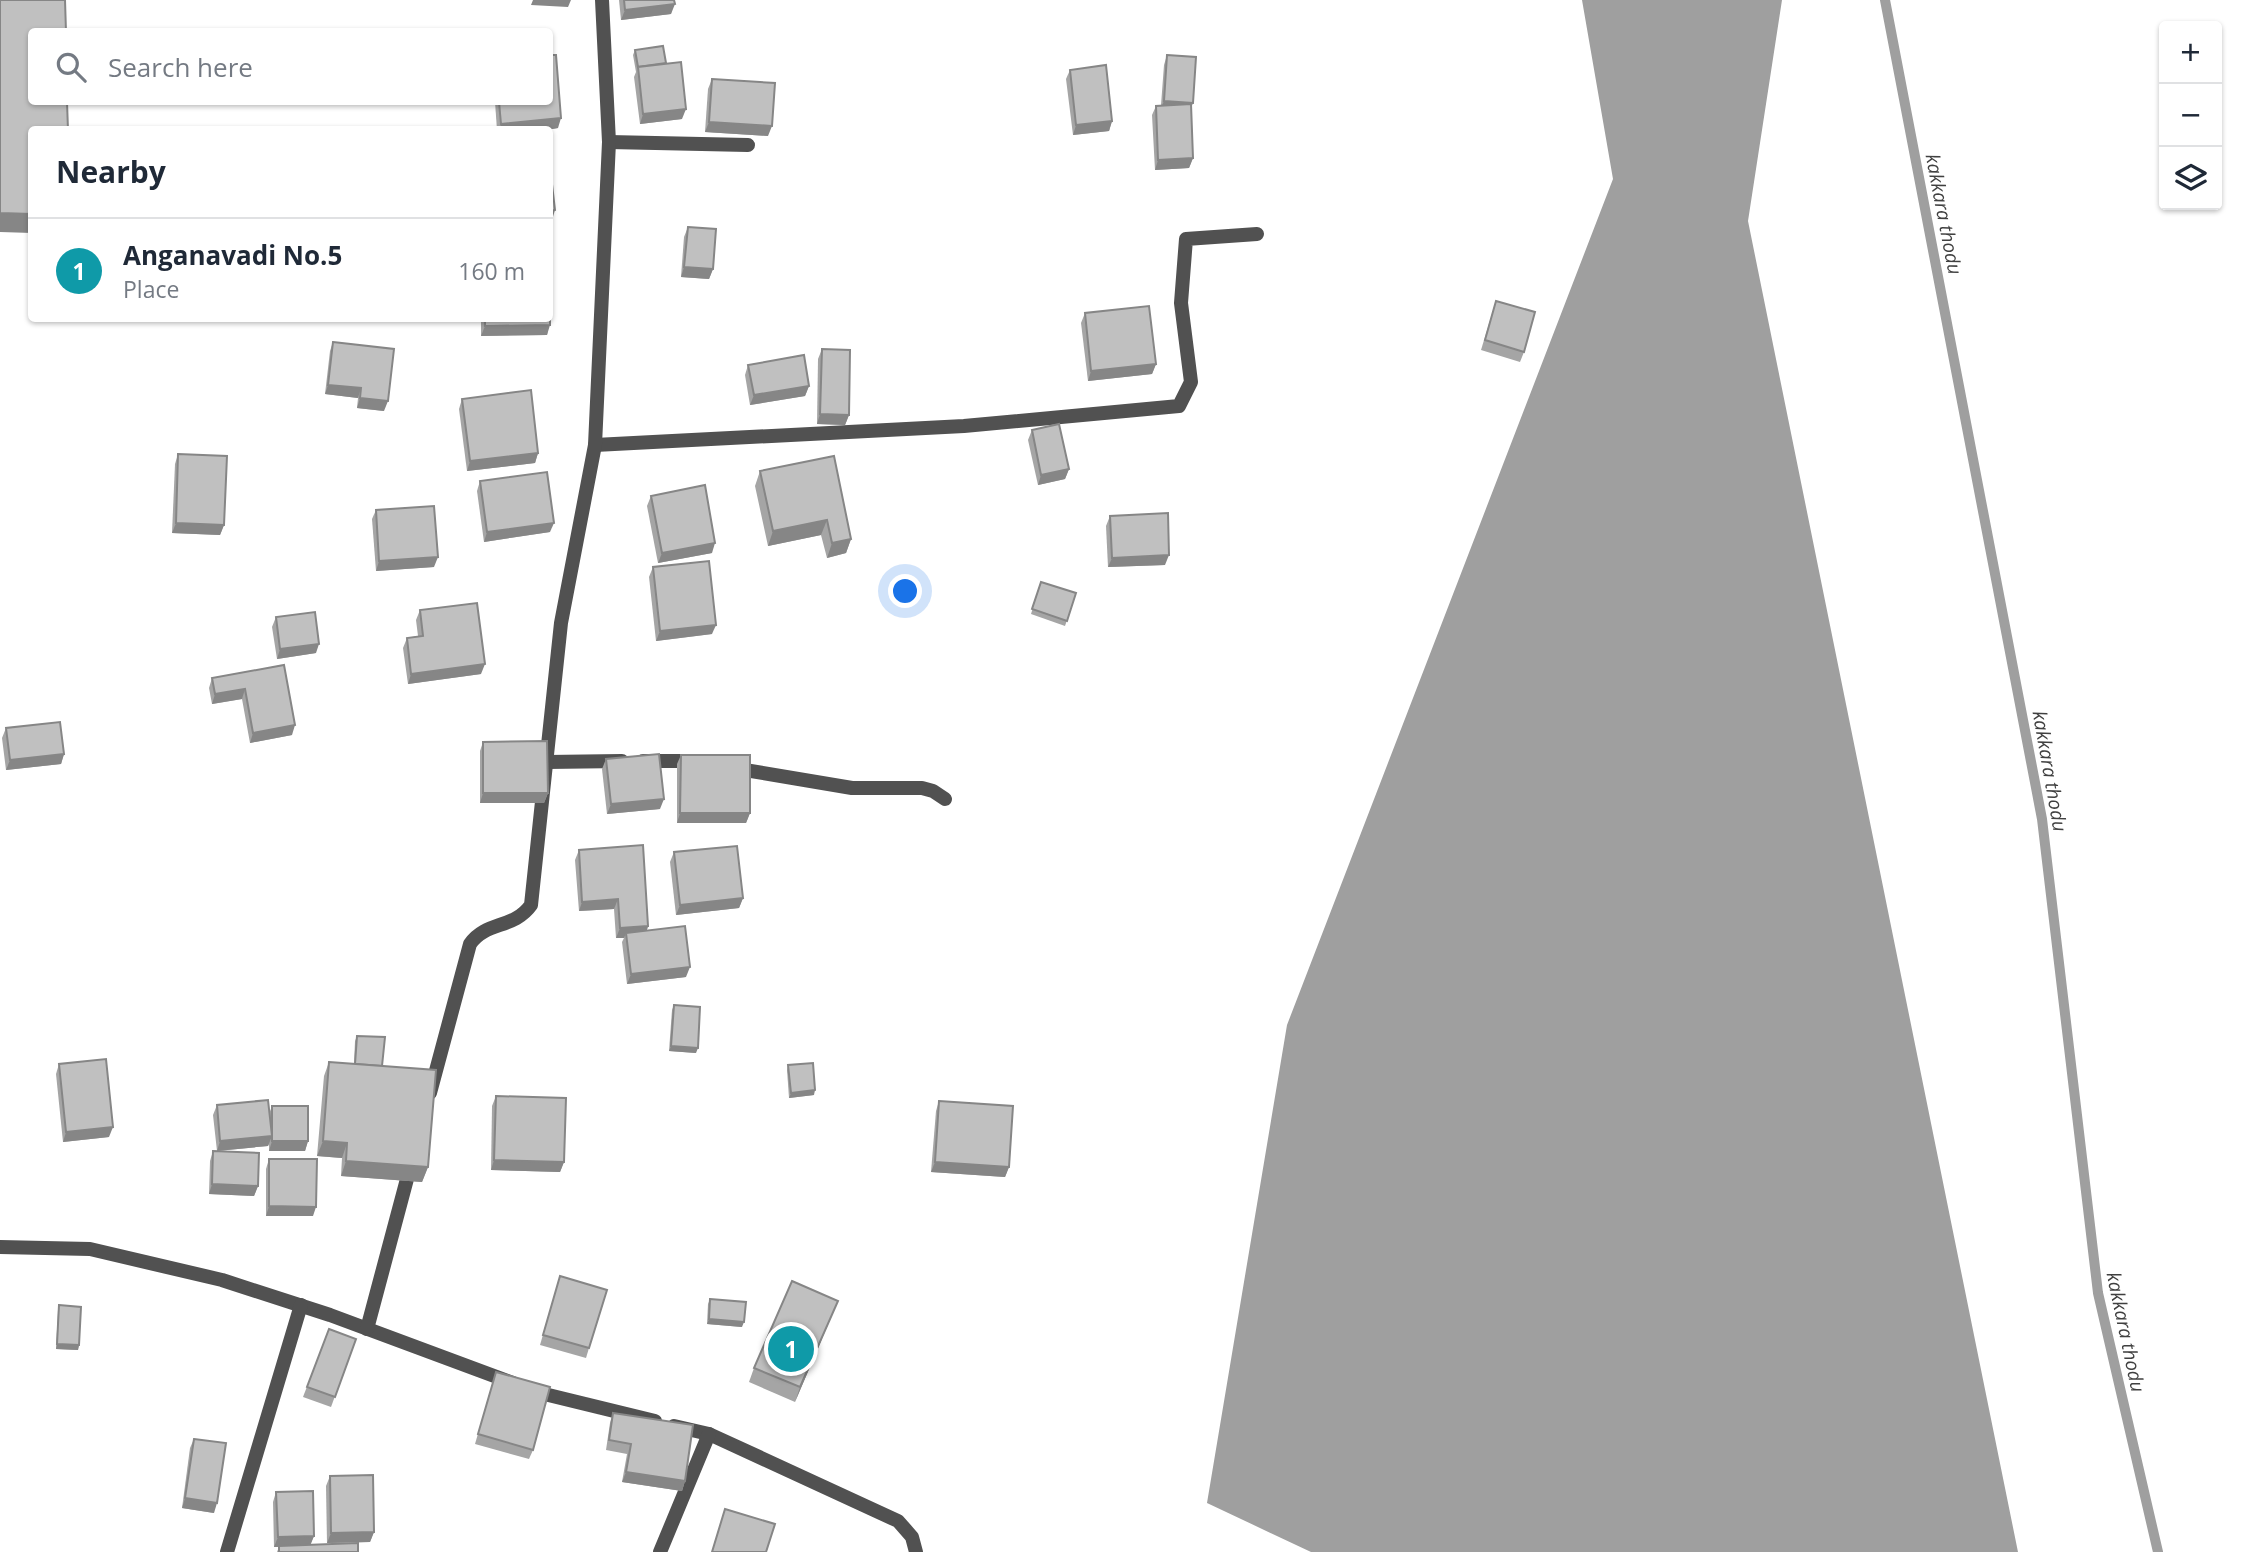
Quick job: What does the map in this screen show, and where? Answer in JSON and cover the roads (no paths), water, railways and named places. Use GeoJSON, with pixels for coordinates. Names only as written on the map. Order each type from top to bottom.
{"type":"FeatureCollection","features":[{"type":"Feature","properties":{"kind":"street"},"geometry":{"type":"LineString","coordinates":[[428,1103],[470,944],[486,930],[517,920],[531,905],[561,623],[595,445],[609,142],[602,0]]}},
{"type":"Feature","properties":{"kind":"street"},"geometry":{"type":"LineString","coordinates":[[609,142],[748,145]]}},
{"type":"Feature","properties":{"kind":"street"},"geometry":{"type":"LineString","coordinates":[[595,445],[964,426],[1179,406],[1191,382],[1181,303],[1186,239],[1257,234]]}},
{"type":"Feature","properties":{"kind":"street"},"geometry":{"type":"LineString","coordinates":[[547,762],[689,760],[852,788],[922,788],[945,799]]}},
{"type":"Feature","properties":{"kind":"street"},"geometry":{"type":"LineString","coordinates":[[367,1329],[413,1157]]}},
{"type":"Feature","properties":{"kind":"street"},"geometry":{"type":"LineString","coordinates":[[0,1247],[90,1249],[222,1280],[367,1329],[535,1392],[709,1434],[898,1521],[912,1537],[916,1552]]}},
{"type":"Feature","properties":{"kind":"street"},"geometry":{"type":"LineString","coordinates":[[226,1552],[301,1306]]}},
{"type":"Feature","properties":{"kind":"street"},"geometry":{"type":"LineString","coordinates":[[660,1552],[709,1434]]}},
{"type":"Feature","properties":{"kind":"waterway","name":"kakkara thodu"},"geometry":{"type":"LineString","coordinates":[[1885,0],[2042,819],[2098,1293],[2158,1552]]}},
{"type":"Feature","properties":{"kind":"place","name":"Anganavadi No.5"},"geometry":{"type":"Point","coordinates":[791,1349]}}]}
